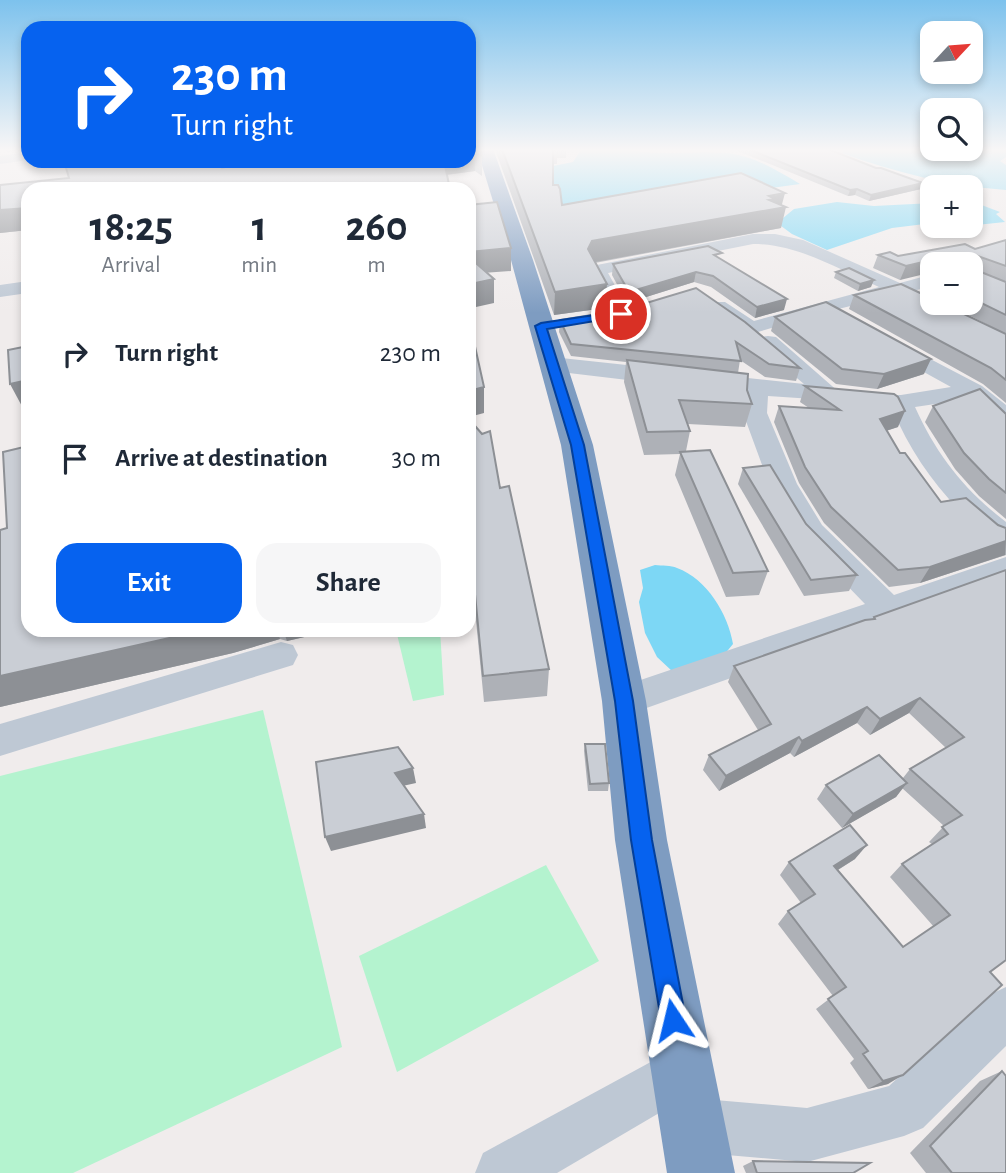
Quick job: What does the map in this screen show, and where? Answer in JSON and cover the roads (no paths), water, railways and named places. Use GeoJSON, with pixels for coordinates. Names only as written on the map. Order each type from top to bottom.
{"type":"FeatureCollection","features":[{"type":"Feature","properties":{"kind":"highway"},"geometry":{"type":"LineString","coordinates":[[496,204],[499,216],[522,260],[553,337],[577,445],[624,701],[641,840],[697,1149]]}},
{"type":"Feature","properties":{"kind":"street"},"geometry":{"type":"LineString","coordinates":[[621,314],[597,270],[753,239],[775,239],[797,244],[920,300]]}},
{"type":"Feature","properties":{"kind":"street"},"geometry":{"type":"LineString","coordinates":[[751,328],[827,305],[920,283]]}},
{"type":"Feature","properties":{"kind":"street"},"geometry":{"type":"LineString","coordinates":[[0,291],[21,288]]}},
{"type":"Feature","properties":{"kind":"street"},"geometry":{"type":"LineString","coordinates":[[702,293],[751,328],[828,393]]}},
{"type":"Feature","properties":{"kind":"street"},"geometry":{"type":"LineString","coordinates":[[827,305],[847,319]]}},
{"type":"Feature","properties":{"kind":"street"},"geometry":{"type":"LineString","coordinates":[[594,318],[621,314],[645,306]]}},
{"type":"Feature","properties":{"kind":"street"},"geometry":{"type":"LineString","coordinates":[[870,332],[974,391],[1006,417]]}},
{"type":"Feature","properties":{"kind":"street"},"geometry":{"type":"LineString","coordinates":[[553,337],[757,388],[901,402],[974,391]]}},
{"type":"Feature","properties":{"kind":"street"},"geometry":{"type":"LineString","coordinates":[[757,388],[755,413],[783,484],[812,532],[890,610]]}},
{"type":"Feature","properties":{"kind":"street"},"geometry":{"type":"LineString","coordinates":[[901,402],[916,440],[937,471],[987,522],[1006,537]]}},
{"type":"Feature","properties":{"kind":"street"},"geometry":{"type":"LineString","coordinates":[[624,701],[1006,568]]}},
{"type":"Feature","properties":{"kind":"street"},"geometry":{"type":"LineString","coordinates":[[0,740],[281,655]]}},
{"type":"Feature","properties":{"kind":"street"},"geometry":{"type":"LineString","coordinates":[[697,1149],[807,1135],[904,1109],[1006,1012]]}},
{"type":"Feature","properties":{"kind":"street"},"geometry":{"type":"LineString","coordinates":[[503,1173],[682,1071]]}},
{"type":"Feature","properties":{"kind":"water"},"geometry":{"type":"Polygon","coordinates":[[[558,204],[658,204],[563,217],[558,204]]]}},
{"type":"Feature","properties":{"kind":"water"},"geometry":{"type":"Polygon","coordinates":[[[826,204],[874,206],[920,204],[920,225],[892,228],[827,250],[792,234],[777,223],[794,209],[826,204]]]}},
{"type":"Feature","properties":{"kind":"water"},"geometry":{"type":"Polygon","coordinates":[[[983,206],[1000,212],[996,214],[1005,222],[983,225],[983,206]]]}},
{"type":"Feature","properties":{"kind":"water"},"geometry":{"type":"Polygon","coordinates":[[[655,565],[675,567],[688,573],[707,589],[714,599],[726,621],[733,644],[719,661],[672,671],[657,657],[645,633],[639,602],[643,588],[640,570],[655,565]]]}}]}
